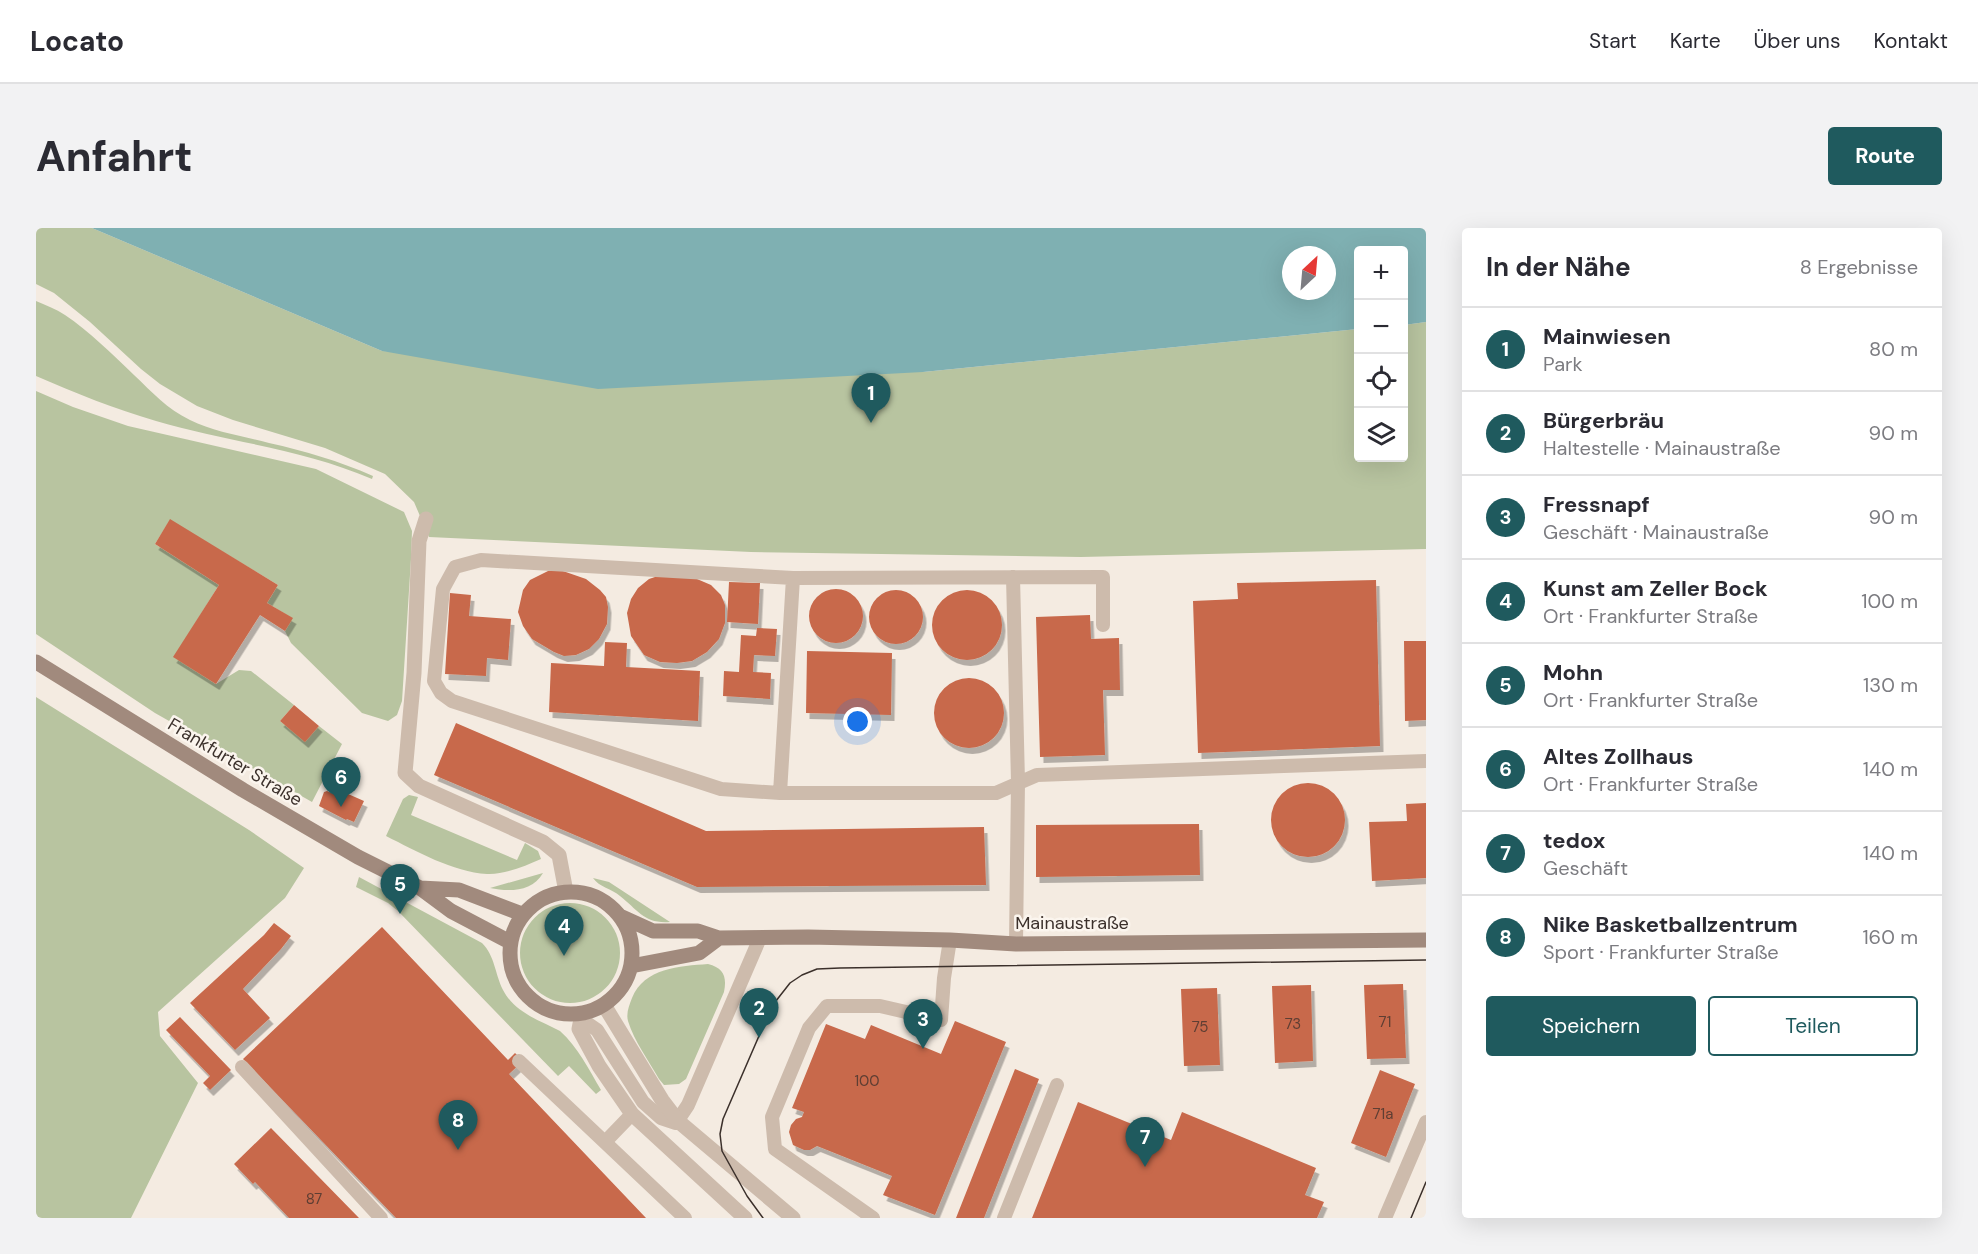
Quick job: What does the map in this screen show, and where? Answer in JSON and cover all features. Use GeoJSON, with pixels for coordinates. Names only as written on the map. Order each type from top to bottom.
{"type":"FeatureCollection","features":[{"type":"Feature","properties":{"kind":"main road","name":"Frankfurter Straße"},"geometry":{"type":"LineString","coordinates":[[36,662],[253,795],[358,857],[420,888],[451,911],[510,942]]}},
{"type":"Feature","properties":{"kind":"main road","name":"Frankfurter Straße"},"geometry":{"type":"LineString","coordinates":[[420,888],[459,890],[522,914]]}},
{"type":"Feature","properties":{"kind":"main road"},"geometry":{"type":"LineString","coordinates":[[566,892],[581,892],[609,905],[620,916],[629,931],[632,948],[631,966],[621,989],[604,1005],[580,1016],[560,1014],[541,1007],[526,995],[515,979],[510,961],[510,942],[514,928],[522,914],[549,895],[566,892]]}},
{"type":"Feature","properties":{"kind":"main road","name":"Mainaustraße"},"geometry":{"type":"LineString","coordinates":[[620,916],[653,931],[698,931],[719,938],[950,940],[1016,944],[1426,940]]}},
{"type":"Feature","properties":{"kind":"main road"},"geometry":{"type":"LineString","coordinates":[[631,966],[699,953],[719,938]]}},
{"type":"Feature","properties":{"kind":"street"},"geometry":{"type":"LineString","coordinates":[[426,519],[419,541],[414,673],[405,773],[419,786],[543,842],[559,855],[566,892]]}},
{"type":"Feature","properties":{"kind":"street"},"geometry":{"type":"LineString","coordinates":[[604,1005],[662,1100],[678,1121],[793,1218]]}},
{"type":"Feature","properties":{"kind":"street"},"geometry":{"type":"LineString","coordinates":[[580,1016],[579,1029],[599,1066],[632,1114],[745,1218]]}},
{"type":"Feature","properties":{"kind":"lane"},"geometry":{"type":"LineString","coordinates":[[1103,625],[1103,577],[794,578],[481,560],[455,567],[443,589],[435,681],[441,693],[452,701],[720,789],[780,793],[996,793],[1037,775],[1426,761]]}},
{"type":"Feature","properties":{"kind":"lane"},"geometry":{"type":"LineString","coordinates":[[1013,577],[1017,782],[1016,944]]}},
{"type":"Feature","properties":{"kind":"lane"},"geometry":{"type":"LineString","coordinates":[[780,793],[794,578]]}},
{"type":"Feature","properties":{"kind":"lane"},"geometry":{"type":"LineString","coordinates":[[580,1016],[597,1030],[643,1102],[661,1118],[670,1122],[678,1121],[760,938]]}},
{"type":"Feature","properties":{"kind":"lane"},"geometry":{"type":"LineString","coordinates":[[873,1218],[775,1149],[772,1117],[809,1028],[827,1006],[880,1006],[940,1020],[950,940]]}},
{"type":"Feature","properties":{"kind":"lane"},"geometry":{"type":"LineString","coordinates":[[519,1061],[685,1218]]}},
{"type":"Feature","properties":{"kind":"lane"},"geometry":{"type":"LineString","coordinates":[[242,1067],[381,1218]]}},
{"type":"Feature","properties":{"kind":"lane"},"geometry":{"type":"LineString","coordinates":[[1004,1218],[1057,1085]]}},
{"type":"Feature","properties":{"kind":"lane"},"geometry":{"type":"LineString","coordinates":[[605,1142],[632,1114]]}},
{"type":"Feature","properties":{"kind":"lane"},"geometry":{"type":"LineString","coordinates":[[1385,1218],[1426,1122]]}},
{"type":"Feature","properties":{"kind":"green space"},"geometry":{"type":"Polygon","coordinates":[[[36,228],[92,228],[382,351],[923,372],[1354,329],[1354,462],[1408,462],[1408,324],[1426,322],[1426,549],[1081,557],[751,552],[429,537],[414,502],[385,474],[325,448],[233,420],[197,406],[160,384],[90,322],[54,293],[36,284],[36,228]]]}},
{"type":"Feature","properties":{"kind":"green space"},"geometry":{"type":"Polygon","coordinates":[[[36,301],[74,321],[160,400],[190,420],[219,431],[322,457],[373,476],[372,479],[319,460],[141,416],[36,376],[36,301]]]}},
{"type":"Feature","properties":{"kind":"green space"},"geometry":{"type":"Polygon","coordinates":[[[36,391],[128,426],[316,469],[404,512],[412,531],[402,701],[397,715],[388,721],[362,713],[291,643],[285,631],[292,618],[267,603],[278,585],[170,520],[155,544],[219,585],[174,657],[216,684],[239,670],[251,671],[294,705],[280,721],[305,741],[319,726],[342,744],[312,802],[155,713],[36,634],[36,391]]]}},
{"type":"Feature","properties":{"kind":"green space"},"geometry":{"type":"Polygon","coordinates":[[[36,697],[249,830],[304,868],[285,898],[158,1012],[160,1036],[198,1083],[131,1218],[36,1218],[36,697]]]}},
{"type":"Feature","properties":{"kind":"green space"},"geometry":{"type":"Polygon","coordinates":[[[409,795],[418,797],[411,815],[517,860],[525,843],[538,851],[541,859],[507,872],[487,874],[448,865],[422,854],[386,836],[403,799],[409,795]]]}},
{"type":"Feature","properties":{"kind":"green space"},"geometry":{"type":"Polygon","coordinates":[[[543,873],[533,884],[520,889],[490,888],[543,873]]]}},
{"type":"Feature","properties":{"kind":"green space"},"geometry":{"type":"Polygon","coordinates":[[[359,877],[482,943],[490,954],[500,984],[508,998],[521,1010],[560,1031],[583,1059],[601,1090],[596,1094],[569,1066],[558,1076],[398,911],[388,903],[356,887],[359,877]]]}},
{"type":"Feature","properties":{"kind":"green space"},"geometry":{"type":"Polygon","coordinates":[[[593,878],[609,882],[670,922],[654,921],[648,918],[593,878]]]}},
{"type":"Feature","properties":{"kind":"green space"},"geometry":{"type":"Polygon","coordinates":[[[570,903],[589,906],[606,917],[617,934],[620,953],[617,972],[606,989],[589,1000],[570,1003],[551,1000],[534,989],[523,972],[520,953],[523,934],[534,917],[551,906],[570,903]]]}},
{"type":"Feature","properties":{"kind":"green space"},"geometry":{"type":"Polygon","coordinates":[[[708,964],[718,968],[723,974],[724,992],[686,1079],[679,1084],[664,1085],[642,1051],[628,1021],[627,1015],[632,998],[645,980],[664,970],[708,964]]]}},
{"type":"Feature","properties":{"kind":"water"},"geometry":{"type":"Polygon","coordinates":[[[92,228],[1426,228],[1426,322],[1408,324],[1408,246],[1354,246],[1354,329],[923,372],[598,389],[382,351],[92,228]]]}},
{"type":"Feature","properties":{"kind":"building"},"geometry":{"type":"Polygon","coordinates":[[[170,519],[278,585],[267,603],[293,618],[285,631],[260,615],[216,684],[173,657],[219,585],[155,544],[170,519]]]}},
{"type":"Feature","properties":{"kind":"building"},"geometry":{"type":"Polygon","coordinates":[[[560,570],[586,579],[606,597],[608,607],[607,624],[599,639],[589,649],[576,655],[564,656],[532,639],[523,626],[518,612],[523,590],[530,580],[548,571],[560,570]]]}},
{"type":"Feature","properties":{"kind":"building"},"geometry":{"type":"Polygon","coordinates":[[[664,574],[697,579],[711,585],[721,595],[725,605],[725,623],[719,639],[707,652],[692,661],[660,662],[644,655],[631,636],[627,613],[631,599],[638,588],[649,579],[664,574]]]}},
{"type":"Feature","properties":{"kind":"building"},"geometry":{"type":"Polygon","coordinates":[[[1376,580],[1380,746],[1198,753],[1193,601],[1238,599],[1237,583],[1376,580]]]}},
{"type":"Feature","properties":{"kind":"building"},"geometry":{"type":"Polygon","coordinates":[[[729,582],[760,583],[758,624],[727,622],[729,582]]]}},
{"type":"Feature","properties":{"kind":"building"},"geometry":{"type":"Polygon","coordinates":[[[831,589],[841,589],[851,593],[859,601],[863,616],[859,631],[851,639],[841,643],[831,643],[821,639],[813,631],[809,621],[809,611],[813,601],[821,593],[831,589]]]}},
{"type":"Feature","properties":{"kind":"building"},"geometry":{"type":"Polygon","coordinates":[[[891,590],[901,590],[911,594],[919,602],[923,617],[919,632],[911,640],[901,644],[891,644],[881,640],[873,632],[869,622],[869,612],[873,602],[881,594],[891,590]]]}},
{"type":"Feature","properties":{"kind":"building"},"geometry":{"type":"Polygon","coordinates":[[[974,590],[987,596],[996,605],[1000,611],[1002,625],[1000,639],[992,650],[981,658],[960,660],[942,650],[934,639],[932,618],[942,600],[953,592],[974,590]]]}},
{"type":"Feature","properties":{"kind":"building"},"geometry":{"type":"Polygon","coordinates":[[[450,593],[471,595],[469,616],[511,619],[508,660],[487,658],[486,676],[445,674],[450,593]]]}},
{"type":"Feature","properties":{"kind":"building"},"geometry":{"type":"Polygon","coordinates":[[[1090,615],[1091,639],[1119,638],[1120,690],[1103,690],[1105,755],[1040,757],[1036,617],[1090,615]]]}},
{"type":"Feature","properties":{"kind":"building"},"geometry":{"type":"Polygon","coordinates":[[[757,628],[777,629],[775,656],[754,655],[753,672],[771,673],[770,699],[723,696],[724,671],[739,672],[741,635],[756,636],[757,628]]]}},
{"type":"Feature","properties":{"kind":"building"},"geometry":{"type":"Polygon","coordinates":[[[1404,641],[1426,641],[1426,720],[1405,721],[1404,641]]]}},
{"type":"Feature","properties":{"kind":"building"},"geometry":{"type":"Polygon","coordinates":[[[605,642],[627,643],[626,667],[700,671],[698,721],[549,712],[551,663],[604,666],[605,642]]]}},
{"type":"Feature","properties":{"kind":"building"},"geometry":{"type":"Polygon","coordinates":[[[807,651],[892,653],[891,715],[806,713],[807,651]]]}},
{"type":"Feature","properties":{"kind":"building"},"geometry":{"type":"Polygon","coordinates":[[[976,678],[989,684],[998,693],[1002,699],[1004,713],[1002,727],[994,738],[983,746],[962,748],[944,738],[936,727],[934,706],[944,688],[955,680],[976,678]]]}},
{"type":"Feature","properties":{"kind":"building"},"geometry":{"type":"Polygon","coordinates":[[[294,705],[319,726],[305,742],[280,721],[294,705]]]}},
{"type":"Feature","properties":{"kind":"building"},"geometry":{"type":"Polygon","coordinates":[[[456,723],[706,831],[984,827],[986,885],[697,887],[434,775],[456,723]]]}},
{"type":"Feature","properties":{"kind":"building"},"geometry":{"type":"Polygon","coordinates":[[[1308,783],[1322,786],[1334,794],[1342,806],[1345,820],[1342,834],[1334,846],[1322,854],[1308,857],[1294,854],[1282,846],[1274,834],[1271,820],[1274,806],[1282,794],[1294,786],[1308,783]]]}},
{"type":"Feature","properties":{"kind":"building"},"geometry":{"type":"Polygon","coordinates":[[[339,790],[364,801],[354,822],[319,806],[324,792],[336,795],[339,790]]]}},
{"type":"Feature","properties":{"kind":"building"},"geometry":{"type":"Polygon","coordinates":[[[1426,803],[1426,878],[1372,881],[1369,822],[1407,821],[1406,804],[1426,803]]]}},
{"type":"Feature","properties":{"kind":"building"},"geometry":{"type":"Polygon","coordinates":[[[1199,824],[1200,875],[1036,877],[1036,825],[1199,824]]]}},
{"type":"Feature","properties":{"kind":"building"},"geometry":{"type":"Polygon","coordinates":[[[274,923],[291,936],[243,989],[270,1018],[235,1050],[190,1003],[274,923]]]}},
{"type":"Feature","properties":{"kind":"building"},"geometry":{"type":"Polygon","coordinates":[[[382,927],[508,1060],[515,1053],[523,1061],[509,1074],[646,1218],[396,1218],[243,1059],[382,927]]]}},
{"type":"Feature","properties":{"kind":"building"},"geometry":{"type":"Polygon","coordinates":[[[1403,984],[1406,1058],[1367,1059],[1364,985],[1403,984]]]}},
{"type":"Feature","properties":{"kind":"building"},"geometry":{"type":"Polygon","coordinates":[[[1311,985],[1313,1061],[1275,1063],[1272,986],[1311,985]]]}},
{"type":"Feature","properties":{"kind":"building"},"geometry":{"type":"Polygon","coordinates":[[[1217,988],[1220,1065],[1184,1066],[1181,989],[1217,988]]]}},
{"type":"Feature","properties":{"kind":"building"},"geometry":{"type":"Polygon","coordinates":[[[180,1017],[231,1070],[210,1090],[203,1083],[210,1076],[166,1030],[180,1017]]]}},
{"type":"Feature","properties":{"kind":"building"},"geometry":{"type":"Polygon","coordinates":[[[955,1021],[1006,1042],[935,1215],[883,1195],[892,1176],[817,1146],[804,1150],[793,1145],[789,1132],[791,1125],[796,1119],[802,1117],[804,1112],[792,1108],[826,1024],[865,1039],[871,1025],[941,1054],[955,1021]]]}},
{"type":"Feature","properties":{"kind":"building"},"geometry":{"type":"Polygon","coordinates":[[[1015,1069],[1039,1079],[984,1218],[956,1218],[1015,1069]]]}},
{"type":"Feature","properties":{"kind":"building"},"geometry":{"type":"Polygon","coordinates":[[[1380,1070],[1415,1084],[1386,1157],[1351,1143],[1380,1070]]]}},
{"type":"Feature","properties":{"kind":"building"},"geometry":{"type":"Polygon","coordinates":[[[1078,1102],[1171,1140],[1182,1112],[1316,1168],[1305,1195],[1324,1202],[1317,1218],[1032,1218],[1078,1102]]]}},
{"type":"Feature","properties":{"kind":"building"},"geometry":{"type":"Polygon","coordinates":[[[271,1128],[359,1218],[289,1218],[255,1182],[253,1184],[234,1164],[271,1128]]]}},
{"type":"Feature","properties":{"kind":"tram line"},"geometry":{"type":"LineString","coordinates":[[763,1218],[747,1196],[722,1151],[720,1134],[723,1119],[772,1006],[790,983],[817,969],[1426,960]]}},
{"type":"Feature","properties":{"kind":"tram line"},"geometry":{"type":"LineString","coordinates":[[1411,1218],[1426,1182]]}},
{"type":"Feature","properties":{"kind":"place","name":"Mainwiesen"},"geometry":{"type":"Point","coordinates":[871,423]}},
{"type":"Feature","properties":{"kind":"place","name":"Altes Zollhaus"},"geometry":{"type":"Point","coordinates":[341,807]}},
{"type":"Feature","properties":{"kind":"place","name":"Mohn"},"geometry":{"type":"Point","coordinates":[400,914]}},
{"type":"Feature","properties":{"kind":"place","name":"Kunst am Zeller Bock"},"geometry":{"type":"Point","coordinates":[564,956]}},
{"type":"Feature","properties":{"kind":"place","name":"Bürgerbräu"},"geometry":{"type":"Point","coordinates":[759,1038]}},
{"type":"Feature","properties":{"kind":"place","name":"Fressnapf"},"geometry":{"type":"Point","coordinates":[923,1049]}},
{"type":"Feature","properties":{"kind":"place","name":"Nike Basketballzentrum"},"geometry":{"type":"Point","coordinates":[458,1150]}},
{"type":"Feature","properties":{"kind":"place","name":"tedox"},"geometry":{"type":"Point","coordinates":[1145,1167]}}]}
